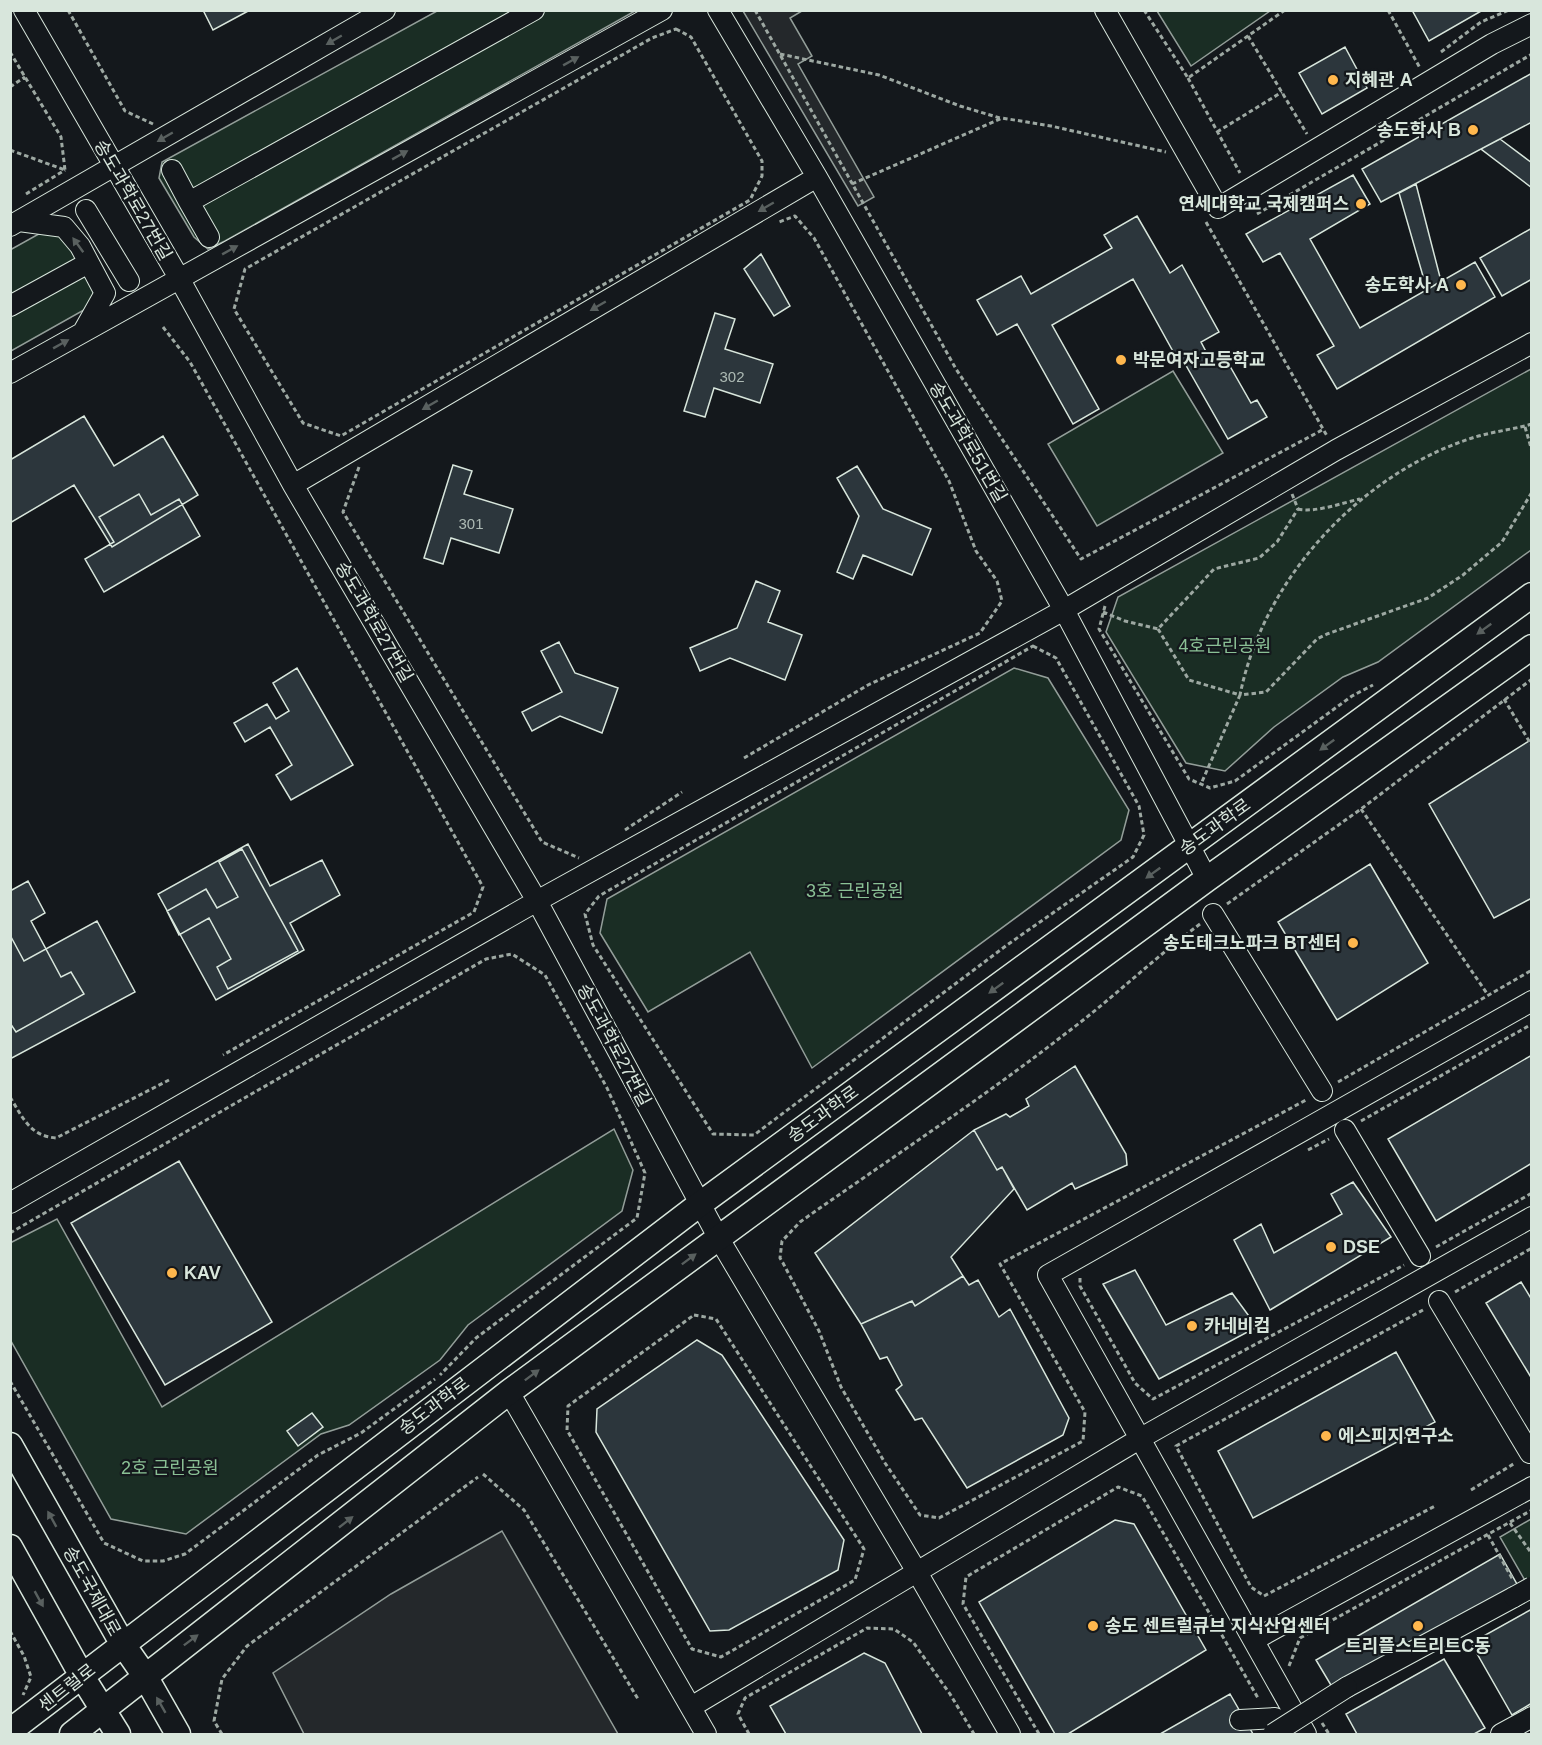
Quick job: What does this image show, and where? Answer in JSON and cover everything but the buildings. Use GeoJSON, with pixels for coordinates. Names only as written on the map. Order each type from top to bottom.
{"type":"FeatureCollection","features":[{"type":"Feature","properties":{"kind":"main road","name":"송도과학로"},"geometry":{"type":"LineString","coordinates":[[122,1643],[700,1204],[1532,595]]}},
{"type":"Feature","properties":{"kind":"main road","name":"송도과학로"},"geometry":{"type":"LineString","coordinates":[[145,1676],[348,1521],[509,1392],[1207,879],[1532,646]]}},
{"type":"Feature","properties":{"kind":"main road","name":"송도국제대로"},"geometry":{"type":"LineString","coordinates":[[10,1445],[122,1643],[145,1676],[178,1734]]}},
{"type":"Feature","properties":{"kind":"main road"},"geometry":{"type":"LineString","coordinates":[[10,1547],[83,1678],[118,1734]]}},
{"type":"Feature","properties":{"kind":"main road","name":"센트럴로"},"geometry":{"type":"LineString","coordinates":[[10,1731],[83,1678],[122,1643]]}},
{"type":"Feature","properties":{"kind":"main road"},"geometry":{"type":"LineString","coordinates":[[72,1734],[145,1676]]}},
{"type":"Feature","properties":{"kind":"street","name":"송도과학로27번길"},"geometry":{"type":"LineString","coordinates":[[24,10],[112,167],[179,278],[293,485],[537,901],[718,1237],[917,1572],[1010,1734]]}},
{"type":"Feature","properties":{"kind":"street"},"geometry":{"type":"LineString","coordinates":[[15,224],[385,10]]}},
{"type":"Feature","properties":{"kind":"street"},"geometry":{"type":"LineString","coordinates":[[189,202],[534,10]]}},
{"type":"Feature","properties":{"kind":"street"},"geometry":{"type":"LineString","coordinates":[[10,373],[662,10]]}},
{"type":"Feature","properties":{"kind":"street","name":"송도과학로51번길"},"geometry":{"type":"LineString","coordinates":[[718,10],[817,177],[1064,610],[1207,879]]}},
{"type":"Feature","properties":{"kind":"street"},"geometry":{"type":"LineString","coordinates":[[1105,10],[1218,208],[1425,75],[1532,24]]}},
{"type":"Feature","properties":{"kind":"street"},"geometry":{"type":"LineString","coordinates":[[172,170],[209,237]]}},
{"type":"Feature","properties":{"kind":"street"},"geometry":{"type":"LineString","coordinates":[[293,485],[817,177]]}},
{"type":"Feature","properties":{"kind":"street"},"geometry":{"type":"LineString","coordinates":[[86,210],[129,281]]}},
{"type":"Feature","properties":{"kind":"street"},"geometry":{"type":"LineString","coordinates":[[15,224],[64,227],[80,246],[105,293],[83,332]]}},
{"type":"Feature","properties":{"kind":"street"},"geometry":{"type":"LineString","coordinates":[[10,306],[81,267]]}},
{"type":"Feature","properties":{"kind":"street"},"geometry":{"type":"LineString","coordinates":[[10,1203],[537,901],[1064,610],[1310,468],[1336,450],[1532,343]]}},
{"type":"Feature","properties":{"kind":"street"},"geometry":{"type":"LineString","coordinates":[[1213,914],[1322,1091]]}},
{"type":"Feature","properties":{"kind":"street"},"geometry":{"type":"LineString","coordinates":[[1306,1734],[1142,1438],[1048,1275],[1532,1000]]}},
{"type":"Feature","properties":{"kind":"street"},"geometry":{"type":"LineString","coordinates":[[1345,1130],[1420,1256]]}},
{"type":"Feature","properties":{"kind":"street"},"geometry":{"type":"LineString","coordinates":[[691,1707],[1142,1438],[1532,1217]]}},
{"type":"Feature","properties":{"kind":"street"},"geometry":{"type":"LineString","coordinates":[[1439,1301],[1530,1453]]}},
{"type":"Feature","properties":{"kind":"street"},"geometry":{"type":"LineString","coordinates":[[509,1392],[706,1734]]}},
{"type":"Feature","properties":{"kind":"street"},"geometry":{"type":"LineString","coordinates":[[1254,1640],[1532,1487]]}},
{"type":"Feature","properties":{"kind":"street"},"geometry":{"type":"LineString","coordinates":[[1273,1734],[1347,1687],[1520,1589]]}},
{"type":"Feature","properties":{"kind":"street"},"geometry":{"type":"LineString","coordinates":[[1501,1734],[1532,1717]]}},
{"type":"Feature","properties":{"kind":"street"},"geometry":{"type":"LineString","coordinates":[[1240,1720],[1275,1718],[1300,1734]]}},
{"type":"Feature","properties":{"kind":"path"},"geometry":{"type":"LineString","coordinates":[[68,10],[125,111],[157,126]]}},
{"type":"Feature","properties":{"kind":"path"},"geometry":{"type":"LineString","coordinates":[[755,10],[956,369],[1081,559],[1323,429]]}},
{"type":"Feature","properties":{"kind":"path"},"geometry":{"type":"LineString","coordinates":[[1144,10],[1188,78],[1239,174]]}},
{"type":"Feature","properties":{"kind":"path"},"geometry":{"type":"LineString","coordinates":[[1188,78],[1285,10]]}},
{"type":"Feature","properties":{"kind":"path"},"geometry":{"type":"LineString","coordinates":[[1388,10],[1425,75]]}},
{"type":"Feature","properties":{"kind":"path"},"geometry":{"type":"LineString","coordinates":[[1437,55],[1480,22],[1509,10]]}},
{"type":"Feature","properties":{"kind":"path"},"geometry":{"type":"LineString","coordinates":[[676,29],[692,37],[762,161],[762,176],[750,200],[341,436],[303,423],[234,309],[245,269],[652,38],[676,29]]}},
{"type":"Feature","properties":{"kind":"path"},"geometry":{"type":"LineString","coordinates":[[1248,36],[1307,134]]}},
{"type":"Feature","properties":{"kind":"path"},"geometry":{"type":"LineString","coordinates":[[10,52],[61,137],[65,170]]}},
{"type":"Feature","properties":{"kind":"path"},"geometry":{"type":"LineString","coordinates":[[779,54],[879,75],[960,106],[1002,118],[1051,126],[1168,152]]}},
{"type":"Feature","properties":{"kind":"path"},"geometry":{"type":"LineString","coordinates":[[1257,214],[1532,54]]}},
{"type":"Feature","properties":{"kind":"path"},"geometry":{"type":"LineString","coordinates":[[1425,75],[1428,61]]}},
{"type":"Feature","properties":{"kind":"path"},"geometry":{"type":"LineString","coordinates":[[10,87],[26,77]]}},
{"type":"Feature","properties":{"kind":"path"},"geometry":{"type":"LineString","coordinates":[[1217,132],[1282,92]]}},
{"type":"Feature","properties":{"kind":"path"},"geometry":{"type":"LineString","coordinates":[[852,184],[1002,118]]}},
{"type":"Feature","properties":{"kind":"path"},"geometry":{"type":"LineString","coordinates":[[10,150],[65,170]]}},
{"type":"Feature","properties":{"kind":"path"},"geometry":{"type":"LineString","coordinates":[[20,198],[65,170]]}},
{"type":"Feature","properties":{"kind":"path"},"geometry":{"type":"LineString","coordinates":[[744,758],[868,685],[980,633],[1002,601],[997,581],[976,551],[949,481],[814,238],[795,216],[778,223]]}},
{"type":"Feature","properties":{"kind":"path"},"geometry":{"type":"LineString","coordinates":[[1214,238],[1336,450]]}},
{"type":"Feature","properties":{"kind":"path"},"geometry":{"type":"LineString","coordinates":[[163,327],[189,362],[483,887],[474,912],[223,1055]]}},
{"type":"Feature","properties":{"kind":"path"},"geometry":{"type":"LineString","coordinates":[[1201,784],[1240,694],[1246,663],[1268,614],[1299,564],[1363,499],[1386,480],[1430,455],[1470,439],[1532,424]]}},
{"type":"Feature","properties":{"kind":"path"},"geometry":{"type":"LineString","coordinates":[[1524,426],[1532,451]]}},
{"type":"Feature","properties":{"kind":"path"},"geometry":{"type":"LineString","coordinates":[[369,461],[359,467],[343,512],[542,842],[582,859]]}},
{"type":"Feature","properties":{"kind":"path"},"geometry":{"type":"LineString","coordinates":[[1282,500],[1300,489]]}},
{"type":"Feature","properties":{"kind":"path"},"geometry":{"type":"LineString","coordinates":[[1103,612],[1125,621],[1158,629],[1188,680],[1240,694],[1266,692],[1310,645],[1327,634],[1428,598],[1454,580],[1502,542],[1532,492]]}},
{"type":"Feature","properties":{"kind":"path"},"geometry":{"type":"LineString","coordinates":[[1292,494],[1298,509]]}},
{"type":"Feature","properties":{"kind":"path"},"geometry":{"type":"LineString","coordinates":[[1298,509],[1310,512],[1329,505],[1363,499]]}},
{"type":"Feature","properties":{"kind":"path"},"geometry":{"type":"LineString","coordinates":[[1158,629],[1214,569],[1259,558],[1277,542],[1298,509]]}},
{"type":"Feature","properties":{"kind":"path"},"geometry":{"type":"LineString","coordinates":[[1107,599],[1099,629],[1189,779],[1210,788],[1235,781]]}},
{"type":"Feature","properties":{"kind":"path"},"geometry":{"type":"LineString","coordinates":[[1033,646],[1056,658],[1139,806],[1144,835],[1133,857],[1007,945],[754,1135],[713,1134],[593,945],[585,914],[599,896],[1033,646]]}},
{"type":"Feature","properties":{"kind":"path"},"geometry":{"type":"LineString","coordinates":[[1532,679],[1361,809],[1165,950],[1121,991],[1062,1036],[788,1232],[782,1241],[780,1258],[819,1331],[841,1387],[885,1463],[920,1515],[939,1518],[1083,1442],[1085,1412],[1000,1264],[1322,1091],[1532,970]]}},
{"type":"Feature","properties":{"kind":"path"},"geometry":{"type":"LineString","coordinates":[[1504,699],[1532,746]]}},
{"type":"Feature","properties":{"kind":"path"},"geometry":{"type":"LineString","coordinates":[[618,835],[682,792]]}},
{"type":"Feature","properties":{"kind":"path"},"geometry":{"type":"LineString","coordinates":[[1361,809],[1488,996]]}},
{"type":"Feature","properties":{"kind":"path"},"geometry":{"type":"LineString","coordinates":[[10,1233],[486,960],[512,954],[545,975],[607,1088],[645,1173],[637,1218],[476,1338],[442,1374],[361,1433],[318,1455],[185,1554],[163,1561],[143,1561],[104,1544],[10,1381]]}},
{"type":"Feature","properties":{"kind":"path"},"geometry":{"type":"LineString","coordinates":[[1304,1153],[1532,1024]]}},
{"type":"Feature","properties":{"kind":"path"},"geometry":{"type":"LineString","coordinates":[[10,1097],[28,1127],[42,1137],[56,1138],[169,1080]]}},
{"type":"Feature","properties":{"kind":"path"},"geometry":{"type":"LineString","coordinates":[[1080,1277],[1080,1286],[1135,1383],[1153,1398],[1420,1256],[1532,1193]]}},
{"type":"Feature","properties":{"kind":"path"},"geometry":{"type":"LineString","coordinates":[[1435,1506],[1264,1596],[1251,1587],[1176,1446],[1532,1248]]}},
{"type":"Feature","properties":{"kind":"path"},"geometry":{"type":"LineString","coordinates":[[694,1315],[716,1318],[864,1549],[855,1580],[721,1658],[692,1649],[567,1430],[568,1406],[694,1315]]}},
{"type":"Feature","properties":{"kind":"path"},"geometry":{"type":"LineString","coordinates":[[483,1474],[524,1510],[638,1699]]}},
{"type":"Feature","properties":{"kind":"path"},"geometry":{"type":"LineString","coordinates":[[222,1734],[214,1720],[222,1679],[247,1646],[478,1477]]}},
{"type":"Feature","properties":{"kind":"path"},"geometry":{"type":"LineString","coordinates":[[1039,1734],[963,1604],[966,1577],[1118,1487],[1142,1496],[1257,1698]]}},
{"type":"Feature","properties":{"kind":"path"},"geometry":{"type":"LineString","coordinates":[[1289,1666],[1300,1638],[1532,1510]]}},
{"type":"Feature","properties":{"kind":"path"},"geometry":{"type":"LineString","coordinates":[[1510,1523],[1532,1554]]}},
{"type":"Feature","properties":{"kind":"path"},"geometry":{"type":"LineString","coordinates":[[1488,1535],[1520,1589]]}},
{"type":"Feature","properties":{"kind":"path"},"geometry":{"type":"LineString","coordinates":[[749,1734],[738,1714],[745,1698],[867,1628],[894,1629],[913,1642],[950,1694],[974,1734]]}},
{"type":"Feature","properties":{"kind":"path"},"geometry":{"type":"LineString","coordinates":[[10,1631],[24,1656],[31,1677],[23,1696],[17,1701]]}},
{"type":"Feature","properties":{"kind":"green space"},"geometry":{"type":"Polygon","coordinates":[[[437,11],[635,11],[225,241],[208,249],[194,237],[159,178],[162,162],[437,11]]]}},
{"type":"Feature","properties":{"kind":"green space"},"geometry":{"type":"Polygon","coordinates":[[[1157,11],[1270,11],[1191,66],[1157,11]]]}},
{"type":"Feature","properties":{"kind":"green space"},"geometry":{"type":"Polygon","coordinates":[[[44,231],[70,236],[95,281],[91,306],[11,351],[10,250],[44,231]]]}},
{"type":"Feature","properties":{"kind":"green space","name":"4호근린공원"},"geometry":{"type":"Polygon","coordinates":[[[1531,369],[1531,550],[1378,662],[1343,677],[1274,727],[1225,771],[1186,763],[1106,632],[1118,597],[1531,369]]]}},
{"type":"Feature","properties":{"kind":"green space"},"geometry":{"type":"Polygon","coordinates":[[[1173,371],[1223,453],[1097,526],[1048,444],[1173,371]]]}},
{"type":"Feature","properties":{"kind":"green space","name":"3호 근린공원"},"geometry":{"type":"Polygon","coordinates":[[[1014,668],[1048,678],[1129,810],[1121,840],[812,1068],[750,952],[648,1012],[600,933],[607,899],[1014,668]]]}},
{"type":"Feature","properties":{"kind":"green space","name":"2호 근린공원"},"geometry":{"type":"Polygon","coordinates":[[[614,1129],[633,1170],[622,1211],[468,1325],[440,1360],[349,1425],[321,1434],[186,1534],[111,1519],[11,1341],[10,1243],[57,1219],[162,1407],[614,1129]]]}},
{"type":"Feature","properties":{"kind":"green space"},"geometry":{"type":"Polygon","coordinates":[[[1531,1519],[1531,1591],[1500,1537],[1531,1519]]]}},
{"type":"Feature","properties":{"kind":"shaded area"},"geometry":{"type":"Polygon","coordinates":[[[743,11],[802,11],[790,18],[812,56],[798,64],[874,197],[858,206],[743,11]]]}},
{"type":"Feature","properties":{"kind":"shaded area"},"geometry":{"type":"Polygon","coordinates":[[[502,1531],[618,1734],[304,1734],[273,1673],[391,1594],[502,1531]]]}},
{"type":"Feature","properties":{"kind":"place","name":"지혜관 A"},"geometry":{"type":"Point","coordinates":[1333,80]}},
{"type":"Feature","properties":{"kind":"place","name":"송도학사 B"},"geometry":{"type":"Point","coordinates":[1473,130]}},
{"type":"Feature","properties":{"kind":"place","name":"연세대학교 국제캠퍼스"},"geometry":{"type":"Point","coordinates":[1361,204]}},
{"type":"Feature","properties":{"kind":"place","name":"송도학사 A"},"geometry":{"type":"Point","coordinates":[1461,285]}},
{"type":"Feature","properties":{"kind":"place","name":"박문여자고등학교"},"geometry":{"type":"Point","coordinates":[1121,360]}},
{"type":"Feature","properties":{"kind":"place","name":"송도테크노파크 BT센터"},"geometry":{"type":"Point","coordinates":[1353,943]}},
{"type":"Feature","properties":{"kind":"place","name":"DSE"},"geometry":{"type":"Point","coordinates":[1331,1247]}},
{"type":"Feature","properties":{"kind":"place","name":"KAV"},"geometry":{"type":"Point","coordinates":[172,1273]}},
{"type":"Feature","properties":{"kind":"place","name":"카네비컴"},"geometry":{"type":"Point","coordinates":[1192,1326]}},
{"type":"Feature","properties":{"kind":"place","name":"에스피지연구소"},"geometry":{"type":"Point","coordinates":[1326,1436]}},
{"type":"Feature","properties":{"kind":"place","name":"송도 센트럴큐브 지식산업센터"},"geometry":{"type":"Point","coordinates":[1093,1626]}},
{"type":"Feature","properties":{"kind":"place","name":"트리플스트리트C동"},"geometry":{"type":"Point","coordinates":[1418,1626]}}]}
